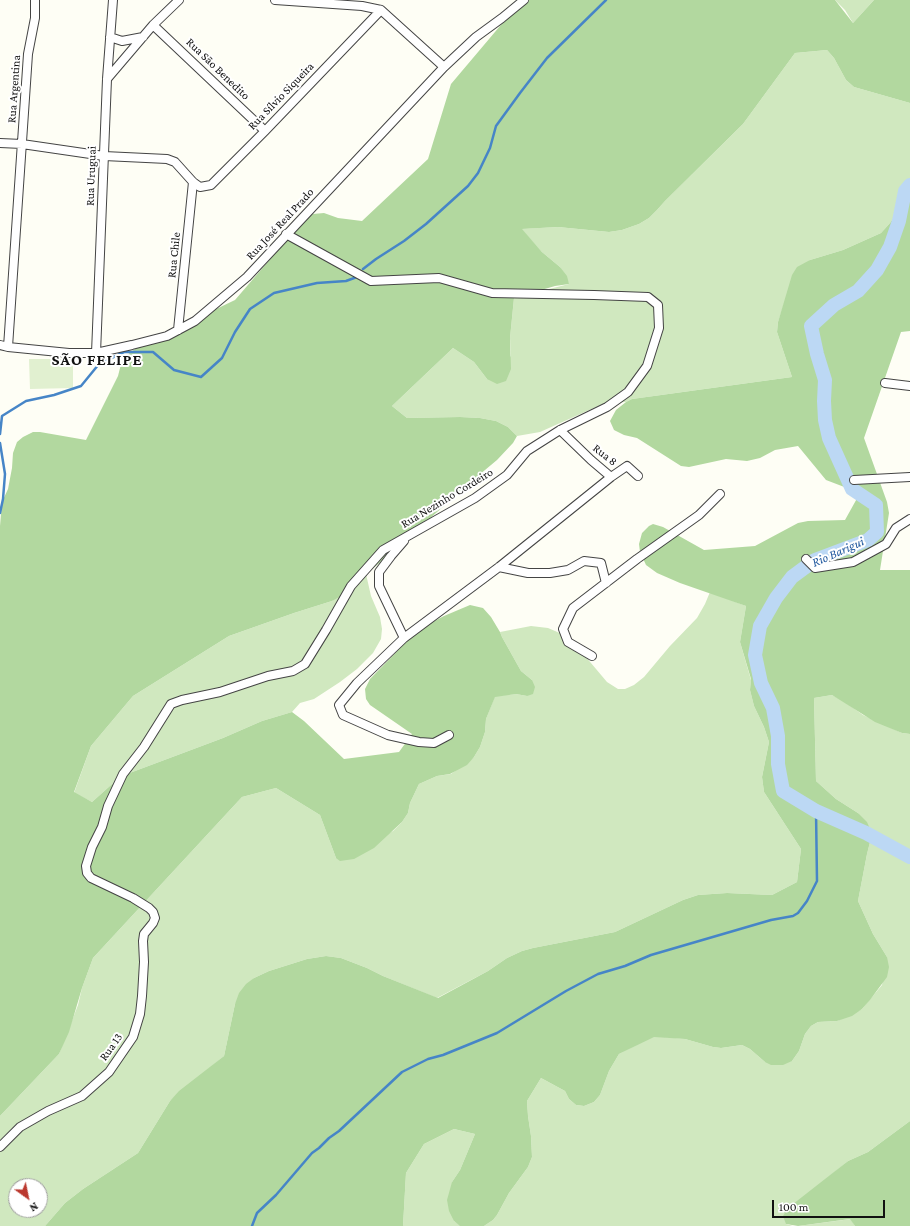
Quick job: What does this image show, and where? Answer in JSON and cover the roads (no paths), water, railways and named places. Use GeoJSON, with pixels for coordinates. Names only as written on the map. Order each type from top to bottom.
{"type":"FeatureCollection","features":[{"type":"Feature","properties":{"kind":"street","name":"Rua Argentina"},"geometry":{"type":"LineString","coordinates":[[4,346],[22,144],[28,54],[35,18],[35,0]]}},
{"type":"Feature","properties":{"kind":"street","name":"Rua Uruguai"},"geometry":{"type":"LineString","coordinates":[[96,353],[107,79],[113,0]]}},
{"type":"Feature","properties":{"kind":"street"},"geometry":{"type":"LineString","coordinates":[[107,79],[153,25],[179,0]]}},
{"type":"Feature","properties":{"kind":"street"},"geometry":{"type":"LineString","coordinates":[[275,0],[362,6],[381,10],[444,67]]}},
{"type":"Feature","properties":{"kind":"street","name":"Rua José Real Prado"},"geometry":{"type":"LineString","coordinates":[[4,346],[69,353],[96,353],[167,336],[195,321],[247,277],[444,67],[476,37],[524,0]]}},
{"type":"Feature","properties":{"kind":"street","name":"Rua Sílvio Siqueira"},"geometry":{"type":"LineString","coordinates":[[193,182],[200,186],[211,185],[381,10]]}},
{"type":"Feature","properties":{"kind":"street","name":"Rua São Benedito"},"geometry":{"type":"LineString","coordinates":[[153,25],[265,131]]}},
{"type":"Feature","properties":{"kind":"street"},"geometry":{"type":"LineString","coordinates":[[110,37],[122,41],[143,37]]}},
{"type":"Feature","properties":{"kind":"street"},"geometry":{"type":"LineString","coordinates":[[0,143],[22,144],[104,156],[167,159],[175,162],[193,182]]}},
{"type":"Feature","properties":{"kind":"street","name":"Rua Chile"},"geometry":{"type":"LineString","coordinates":[[178,330],[193,182]]}},
{"type":"Feature","properties":{"kind":"street","name":"Rua Nezinho Cordeiro"},"geometry":{"type":"LineString","coordinates":[[149,908],[133,898],[91,878],[87,873],[86,866],[92,847],[102,828],[108,806],[123,774],[144,747],[171,704],[182,700],[220,692],[268,676],[293,671],[305,664],[351,586],[383,550],[475,498],[508,475],[527,451],[560,430],[607,407],[628,392],[647,366],[659,328],[658,305],[648,297],[492,293],[439,278],[371,281],[286,234]]}},
{"type":"Feature","properties":{"kind":"street"},"geometry":{"type":"LineString","coordinates":[[885,383],[910,386]]}},
{"type":"Feature","properties":{"kind":"street","name":"Rua 8"},"geometry":{"type":"LineString","coordinates":[[560,430],[611,477],[627,466],[638,476]]}},
{"type":"Feature","properties":{"kind":"street"},"geometry":{"type":"LineString","coordinates":[[449,734],[434,743],[419,742],[388,735],[343,715],[339,705],[357,683],[404,638],[499,567],[611,477]]}},
{"type":"Feature","properties":{"kind":"street"},"geometry":{"type":"LineString","coordinates":[[854,480],[910,477]]}},
{"type":"Feature","properties":{"kind":"street"},"geometry":{"type":"LineString","coordinates":[[592,656],[568,642],[563,629],[573,608],[699,514],[720,494]]}},
{"type":"Feature","properties":{"kind":"street"},"geometry":{"type":"LineString","coordinates":[[806,559],[815,568],[853,562],[886,544],[896,528],[910,519]]}},
{"type":"Feature","properties":{"kind":"street"},"geometry":{"type":"LineString","coordinates":[[404,638],[379,586],[379,572],[409,536]]}},
{"type":"Feature","properties":{"kind":"street"},"geometry":{"type":"LineString","coordinates":[[499,567],[528,574],[568,570],[584,561],[601,563],[606,583]]}},
{"type":"Feature","properties":{"kind":"street","name":"Rua 13"},"geometry":{"type":"LineString","coordinates":[[0,1147],[20,1127],[48,1111],[82,1096],[109,1072],[133,1038],[140,1014],[142,996],[144,934],[155,918],[153,912],[149,908]]}},
{"type":"Feature","properties":{"kind":"waterway"},"geometry":{"type":"LineString","coordinates":[[363,269],[426,224],[468,186],[478,173],[490,148],[496,126],[520,93],[547,58],[606,0]]}},
{"type":"Feature","properties":{"kind":"waterway","name":"Rio Barigui"},"geometry":{"type":"LineString","coordinates":[[910,185],[905,191],[899,221],[890,247],[877,270],[858,291],[834,305],[811,326],[817,354],[825,380],[825,420],[829,438],[852,489],[876,505],[877,532],[868,540],[815,560],[792,577],[776,598],[760,626],[755,655],[761,683],[773,708],[778,736],[778,764],[783,791],[816,811],[866,833],[910,857]]}},
{"type":"Feature","properties":{"kind":"waterway"},"geometry":{"type":"LineString","coordinates":[[0,434],[2,416],[26,401],[54,395],[81,386],[99,364],[124,352],[153,352],[174,370],[201,377],[222,358],[235,332],[250,309],[274,293],[317,283],[346,281],[357,277]]}},
{"type":"Feature","properties":{"kind":"waterway"},"geometry":{"type":"LineString","coordinates":[[0,443],[5,474],[0,513]]}},
{"type":"Feature","properties":{"kind":"waterway"},"geometry":{"type":"LineString","coordinates":[[252,1226],[257,1213],[276,1195],[312,1153],[339,1131],[402,1072],[428,1059],[443,1055],[497,1033],[566,991],[598,974],[625,966],[651,955],[771,920],[793,916],[798,913],[807,901],[817,881],[816,811]]}},
{"type":"Feature","properties":{"kind":"district","name":"SÃO FELIPE"},"geometry":{"type":"Point","coordinates":[97,360]}}]}
